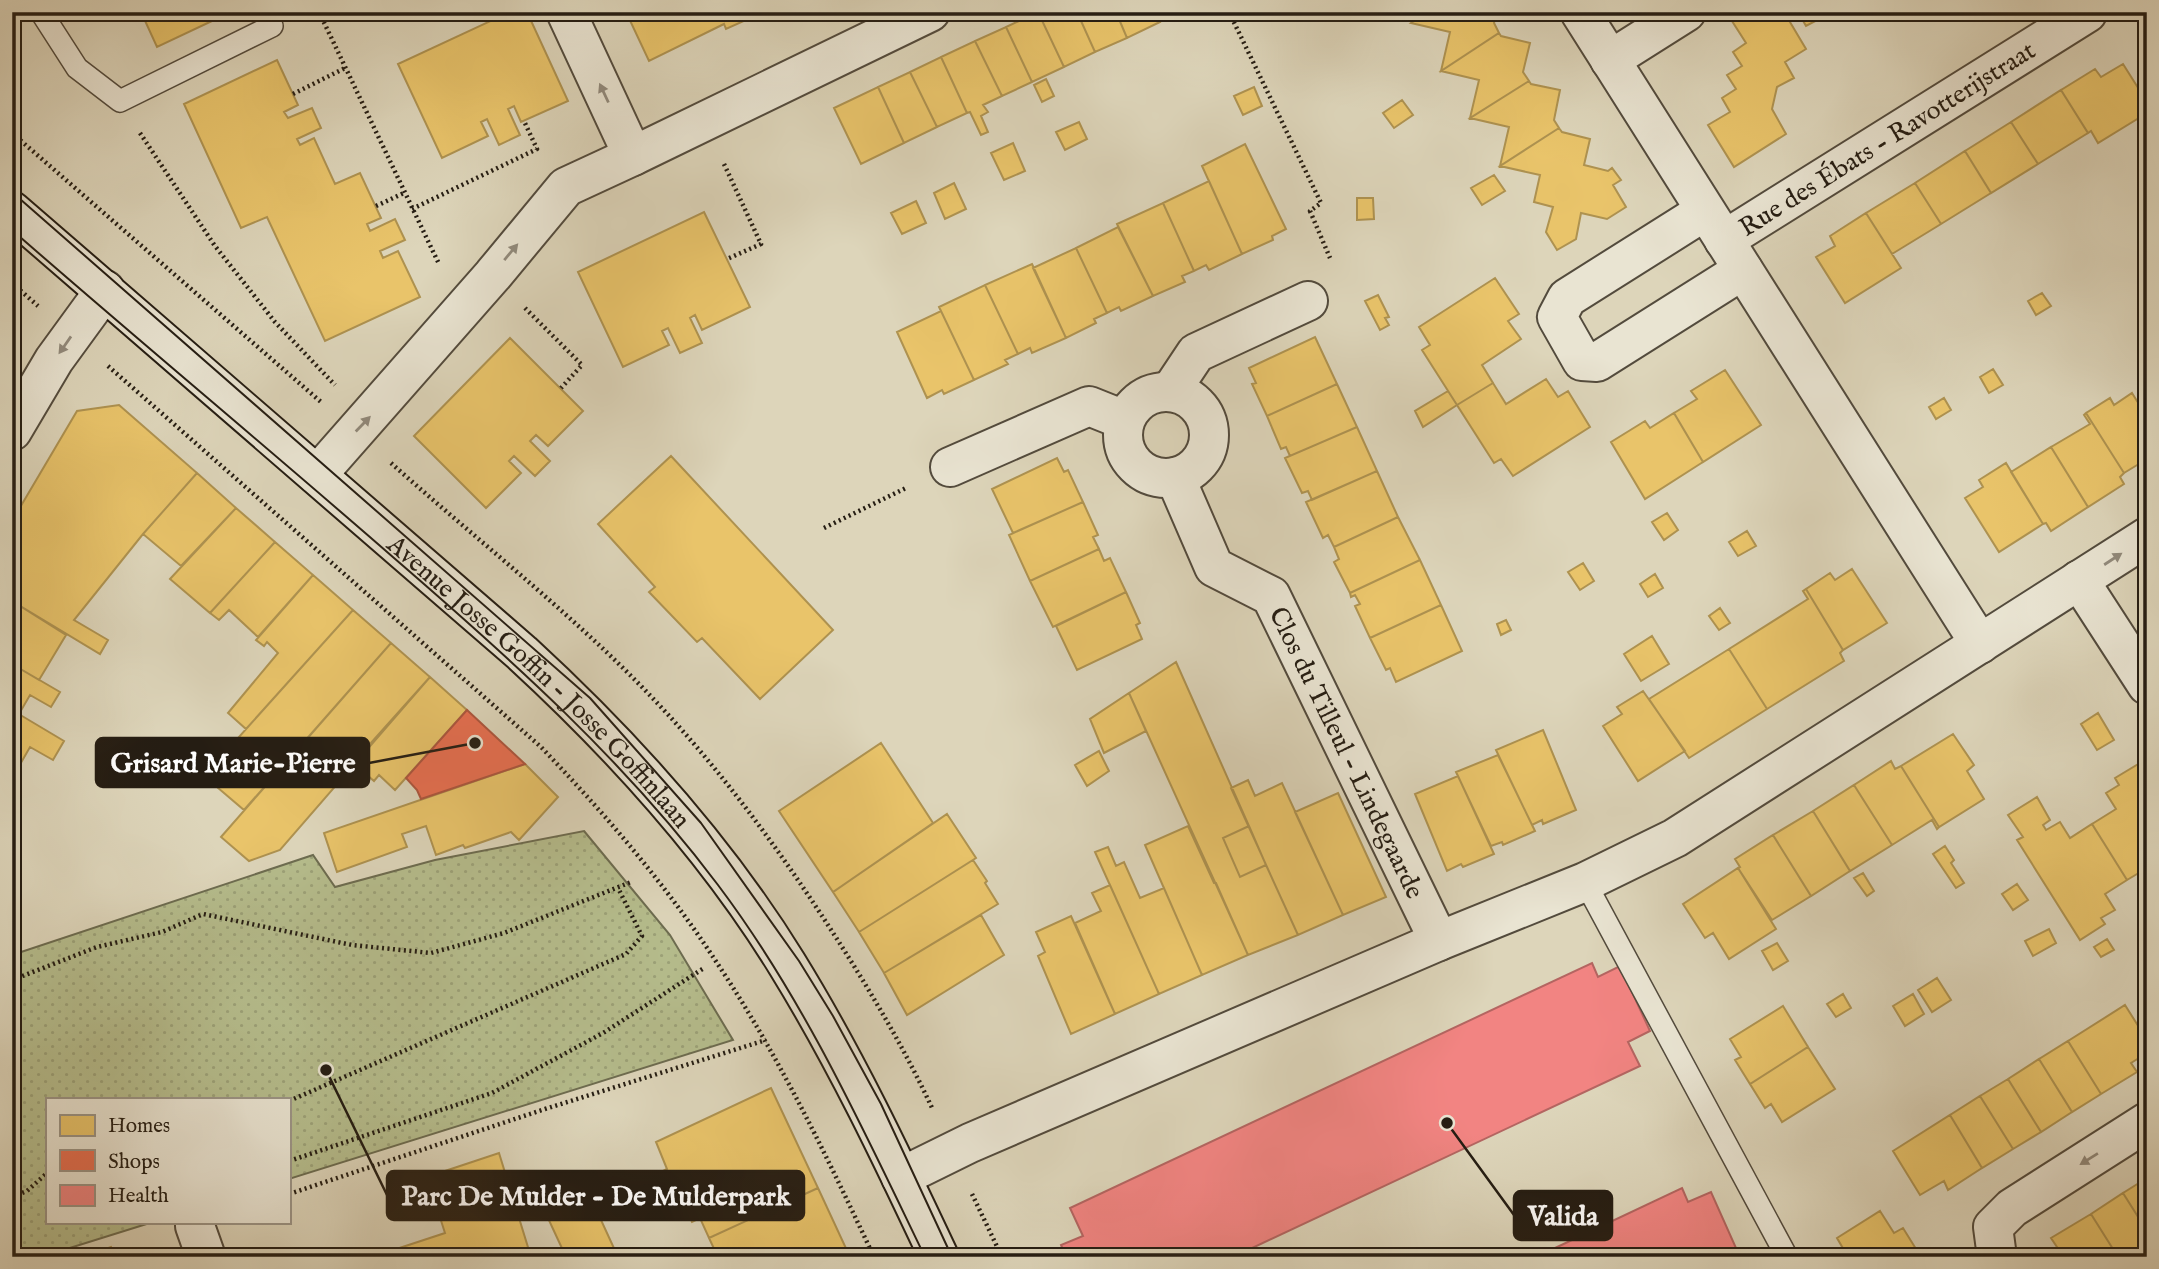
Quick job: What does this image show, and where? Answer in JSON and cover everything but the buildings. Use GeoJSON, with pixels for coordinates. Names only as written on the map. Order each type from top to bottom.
{"type":"FeatureCollection","features":[{"type":"Feature","properties":{"kind":"street"},"geometry":{"type":"LineString","coordinates":[[566,12],[633,156]]}},
{"type":"Feature","properties":{"kind":"street"},"geometry":{"type":"LineString","coordinates":[[317,475],[368,419],[565,187],[930,12]]}},
{"type":"Feature","properties":{"kind":"street"},"geometry":{"type":"LineString","coordinates":[[1580,12],[1980,644]]}},
{"type":"Feature","properties":{"kind":"street"},"geometry":{"type":"LineString","coordinates":[[1610,60],[1686,12]]}},
{"type":"Feature","properties":{"kind":"street","name":"Rue des Ébats - Ravotterijstraat"},"geometry":{"type":"LineString","coordinates":[[1724,240],[2087,13]]}},
{"type":"Feature","properties":{"kind":"street","name":"Avenue Josse Goffin - Josse Goffinlaan"},"geometry":{"type":"LineString","coordinates":[[12,211],[464,601],[581,708],[692,830],[786,962],[869,1110],[939,1257]]}},
{"type":"Feature","properties":{"kind":"street"},"geometry":{"type":"LineString","coordinates":[[12,431],[72,335],[105,290]]}},
{"type":"Feature","properties":{"kind":"street"},"geometry":{"type":"LineString","coordinates":[[1170,391],[1196,354],[1308,301]]}},
{"type":"Feature","properties":{"kind":"street"},"geometry":{"type":"LineString","coordinates":[[1170,391],[1189,398],[1203,413],[1209,432],[1206,452],[1194,468],[1175,477],[1157,477],[1140,470],[1128,456],[1122,438],[1124,420],[1135,404],[1150,394],[1170,391]]}},
{"type":"Feature","properties":{"kind":"street"},"geometry":{"type":"LineString","coordinates":[[950,467],[1089,406],[1124,420]]}},
{"type":"Feature","properties":{"kind":"street","name":"Clos du Tilleul - Lindegaarde"},"geometry":{"type":"LineString","coordinates":[[1175,477],[1214,567],[1271,596],[1439,940]]}},
{"type":"Feature","properties":{"kind":"street"},"geometry":{"type":"LineString","coordinates":[[901,1177],[952,1152],[1439,940],[1585,882],[1675,838],[2147,537]]}},
{"type":"Feature","properties":{"kind":"street"},"geometry":{"type":"LineString","coordinates":[[2079,580],[2147,685]]}},
{"type":"Feature","properties":{"kind":"street"},"geometry":{"type":"LineString","coordinates":[[1997,1257],[1993,1227],[2012,1208],[2147,1122]]}},
{"type":"Feature","properties":{"kind":"lane"},"geometry":{"type":"LineString","coordinates":[[41,12],[77,68],[120,101],[272,26]]}},
{"type":"Feature","properties":{"kind":"lane"},"geometry":{"type":"LineString","coordinates":[[1585,882],[1787,1257]]}},
{"type":"Feature","properties":{"kind":"path"},"geometry":{"type":"LineString","coordinates":[[318,12],[447,282],[481,287],[582,365],[561,388]]}},
{"type":"Feature","properties":{"kind":"path"},"geometry":{"type":"LineString","coordinates":[[1229,12],[1321,203],[1310,211],[1342,286],[1308,301]]}},
{"type":"Feature","properties":{"kind":"path"},"geometry":{"type":"LineString","coordinates":[[293,94],[345,68]]}},
{"type":"Feature","properties":{"kind":"path"},"geometry":{"type":"LineString","coordinates":[[120,101],[223,257],[275,322],[368,419]]}},
{"type":"Feature","properties":{"kind":"path"},"geometry":{"type":"LineString","coordinates":[[412,209],[537,149],[524,121]]}},
{"type":"Feature","properties":{"kind":"path"},"geometry":{"type":"LineString","coordinates":[[705,122],[761,244],[727,259]]}},
{"type":"Feature","properties":{"kind":"path"},"geometry":{"type":"LineString","coordinates":[[376,206],[404,193]]}},
{"type":"Feature","properties":{"kind":"path"},"geometry":{"type":"LineString","coordinates":[[12,283],[541,747],[606,818],[651,871],[718,964],[766,1040],[817,1136],[874,1257]]}},
{"type":"Feature","properties":{"kind":"path"},"geometry":{"type":"LineString","coordinates":[[824,528],[950,467]]}},
{"type":"Feature","properties":{"kind":"path"},"geometry":{"type":"LineString","coordinates":[[12,980],[97,947],[162,933],[203,914],[352,944],[431,953],[505,933],[631,882]]}},
{"type":"Feature","properties":{"kind":"path"},"geometry":{"type":"LineString","coordinates":[[290,1101],[626,954],[642,936],[618,887]]}},
{"type":"Feature","properties":{"kind":"path"},"geometry":{"type":"LineString","coordinates":[[290,1161],[492,1093],[603,1033],[704,968]]}},
{"type":"Feature","properties":{"kind":"path"},"geometry":{"type":"LineString","coordinates":[[290,1194],[545,1109],[766,1040]]}},
{"type":"Feature","properties":{"kind":"path"},"geometry":{"type":"LineString","coordinates":[[952,1152],[1002,1257]]}},
{"type":"Feature","properties":{"kind":"path"},"geometry":{"type":"LineString","coordinates":[[12,1197],[27,1191],[46,1174]]}},
{"type":"Feature","properties":{"kind":"green space"},"geometry":{"type":"Polygon","coordinates":[[[584,831],[670,935],[733,1040],[290,1179],[290,1098],[46,1098],[46,1224],[147,1224],[41,1257],[12,1257],[12,955],[313,855],[335,887],[435,860],[584,831]]]}},
{"type":"Feature","properties":{"kind":"tram line"},"geometry":{"type":"LineString","coordinates":[[12,192],[590,698],[701,823],[799,961],[833,1016],[881,1104],[952,1257]]}},
{"type":"Feature","properties":{"kind":"tram line"},"geometry":{"type":"LineString","coordinates":[[12,230],[481,634],[565,713],[645,796],[718,885],[778,973],[830,1066],[925,1257]]}},
{"type":"Feature","properties":{"kind":"place","name":"Grisard Marie-Pierre"},"geometry":{"type":"Point","coordinates":[475,743]}},
{"type":"Feature","properties":{"kind":"place","name":"Parc De Mulder - De Mulderpark"},"geometry":{"type":"Point","coordinates":[326,1070]}},
{"type":"Feature","properties":{"kind":"place","name":"Valida"},"geometry":{"type":"Point","coordinates":[1447,1123]}}]}
